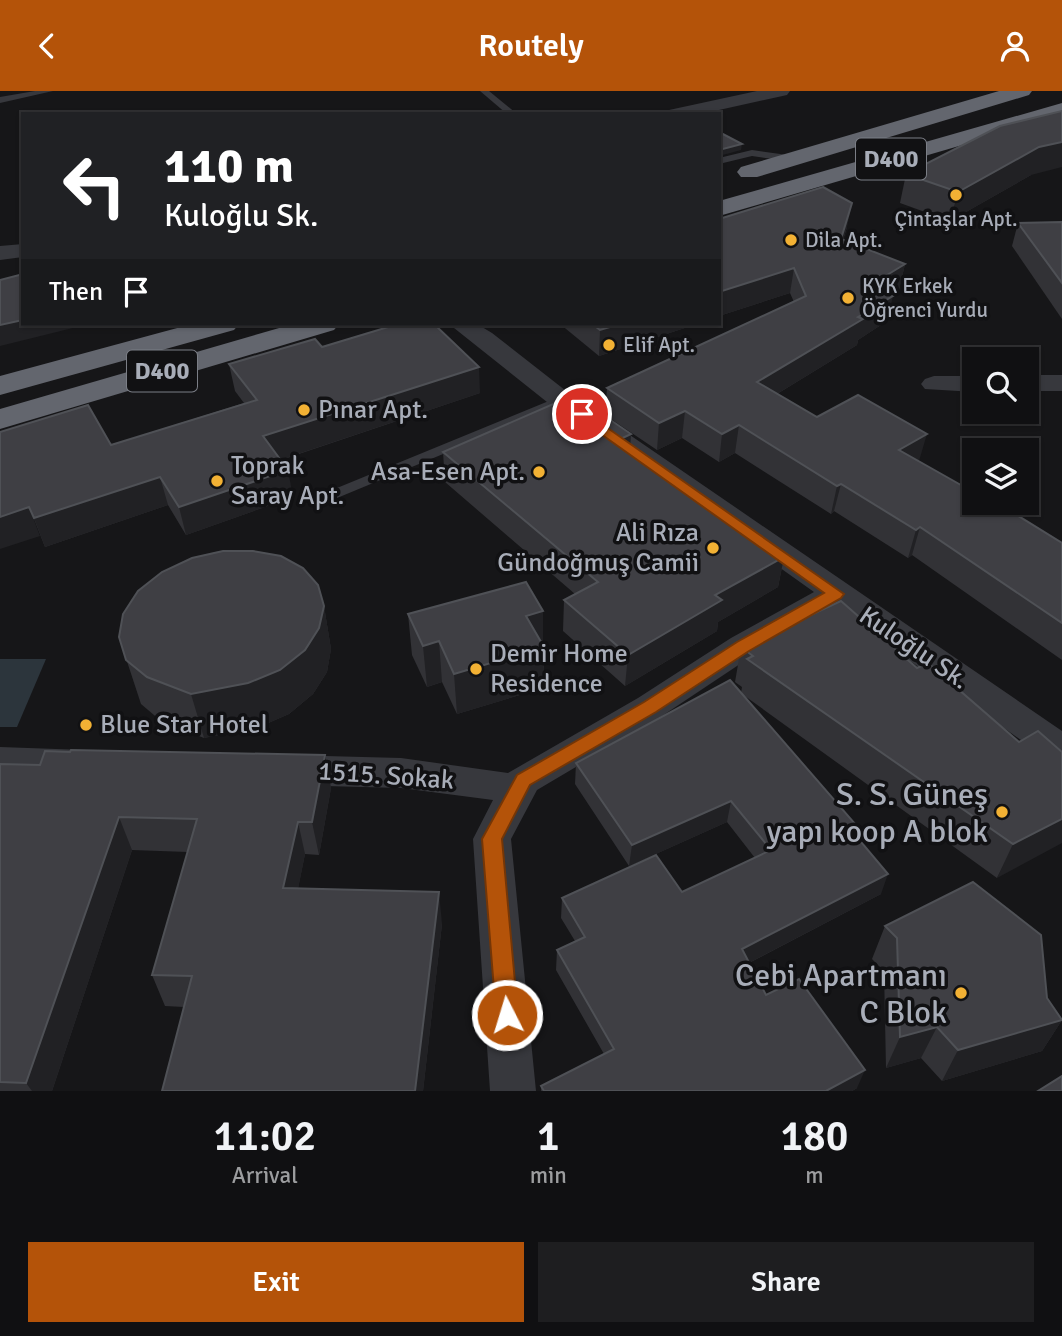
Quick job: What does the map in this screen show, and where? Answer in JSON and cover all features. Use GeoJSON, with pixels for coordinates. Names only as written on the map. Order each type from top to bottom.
{"type":"FeatureCollection","features":[{"type":"Feature","properties":{"kind":"highway"},"geometry":{"type":"LineString","coordinates":[[721,180],[1022,91]]}},
{"type":"Feature","properties":{"kind":"highway","name":"D400"},"geometry":{"type":"LineString","coordinates":[[721,190],[1062,97]]}},
{"type":"Feature","properties":{"kind":"highway","name":"D400"},"geometry":{"type":"LineString","coordinates":[[721,209],[1062,110]]}},
{"type":"Feature","properties":{"kind":"highway"},"geometry":{"type":"LineString","coordinates":[[721,210],[836,185],[1062,123]]}},
{"type":"Feature","properties":{"kind":"highway","name":"D400"},"geometry":{"type":"LineString","coordinates":[[0,386],[217,326]]}},
{"type":"Feature","properties":{"kind":"highway","name":"D400"},"geometry":{"type":"LineString","coordinates":[[0,419],[317,326]]}},
{"type":"Feature","properties":{"kind":"street"},"geometry":{"type":"LineString","coordinates":[[684,112],[781,91]]}},
{"type":"Feature","properties":{"kind":"street"},"geometry":{"type":"LineString","coordinates":[[0,253],[21,250]]}},
{"type":"Feature","properties":{"kind":"street","name":"Kuloğlu Sk."},"geometry":{"type":"LineString","coordinates":[[464,326],[561,400],[1062,750]]}},
{"type":"Feature","properties":{"kind":"street"},"geometry":{"type":"LineString","coordinates":[[1039,383],[1062,383]]}},
{"type":"Feature","properties":{"kind":"street"},"geometry":{"type":"LineString","coordinates":[[934,384],[962,384]]}},
{"type":"Feature","properties":{"kind":"street"},"geometry":{"type":"LineString","coordinates":[[513,1091],[492,839],[523,780],[650,707],[743,646],[836,594]]}},
{"type":"Feature","properties":{"kind":"street"},"geometry":{"type":"LineString","coordinates":[[0,761],[111,765]]}},
{"type":"Feature","properties":{"kind":"street","name":"1515. Sokak"},"geometry":{"type":"LineString","coordinates":[[249,769],[401,773],[519,789]]}},
{"type":"Feature","properties":{"kind":"lane"},"geometry":{"type":"LineString","coordinates":[[0,100],[49,91]]}},
{"type":"Feature","properties":{"kind":"lane"},"geometry":{"type":"LineString","coordinates":[[484,91],[510,112]]}},
{"type":"Feature","properties":{"kind":"lane"},"geometry":{"type":"LineString","coordinates":[[721,161],[752,153],[795,159]]}},
{"type":"Feature","properties":{"kind":"lane"},"geometry":{"type":"LineString","coordinates":[[320,500],[561,400]]}},
{"type":"Feature","properties":{"kind":"shaded area"},"geometry":{"type":"Polygon","coordinates":[[[0,659],[46,659],[17,727],[0,727],[0,659]]]}},
{"type":"Feature","properties":{"kind":"building"},"geometry":{"type":"Polygon","coordinates":[[[1062,111],[1062,142],[1039,147],[958,192],[906,174],[1000,126],[1062,111]]]}},
{"type":"Feature","properties":{"kind":"building"},"geometry":{"type":"Polygon","coordinates":[[[721,133],[742,144],[721,149],[721,133]]]}},
{"type":"Feature","properties":{"kind":"building"},"geometry":{"type":"Polygon","coordinates":[[[823,187],[852,203],[841,239],[905,264],[869,286],[893,296],[858,317],[863,319],[757,382],[817,417],[858,395],[927,434],[899,450],[962,486],[962,515],[1017,515],[1062,543],[1062,623],[920,527],[916,530],[841,484],[837,486],[739,425],[722,434],[685,411],[659,423],[607,388],[806,296],[794,268],[721,291],[721,218],[823,187]]]}},
{"type":"Feature","properties":{"kind":"building"},"geometry":{"type":"Polygon","coordinates":[[[1062,222],[1062,283],[1018,223],[1062,222]]]}},
{"type":"Feature","properties":{"kind":"building"},"geometry":{"type":"Polygon","coordinates":[[[21,275],[21,320],[0,325],[0,280],[21,275]]]}},
{"type":"Feature","properties":{"kind":"building"},"geometry":{"type":"Polygon","coordinates":[[[391,326],[436,326],[479,367],[263,436],[288,470],[179,507],[160,477],[34,518],[29,507],[0,517],[0,432],[88,405],[111,445],[257,400],[229,364],[315,339],[322,347],[391,326]]]}},
{"type":"Feature","properties":{"kind":"building"},"geometry":{"type":"Polygon","coordinates":[[[595,326],[613,326],[600,330],[595,326]]]}},
{"type":"Feature","properties":{"kind":"building"},"geometry":{"type":"Polygon","coordinates":[[[574,395],[631,434],[614,442],[704,506],[710,504],[784,557],[715,595],[722,600],[628,655],[564,600],[598,582],[443,452],[574,395]]]}},
{"type":"Feature","properties":{"kind":"building"},"geometry":{"type":"Polygon","coordinates":[[[223,551],[253,551],[281,556],[303,568],[318,585],[324,606],[319,628],[305,650],[280,670],[248,683],[191,694],[147,677],[126,660],[119,637],[123,614],[138,591],[162,572],[192,558],[223,551]]]}},
{"type":"Feature","properties":{"kind":"building"},"geometry":{"type":"Polygon","coordinates":[[[526,582],[543,611],[526,616],[544,647],[454,674],[439,641],[423,646],[408,614],[526,582]]]}},
{"type":"Feature","properties":{"kind":"building"},"geometry":{"type":"Polygon","coordinates":[[[841,601],[917,668],[928,663],[1019,742],[1038,731],[1062,752],[1062,819],[1013,844],[747,659],[753,656],[741,647],[841,601]]]}},
{"type":"Feature","properties":{"kind":"building"},"geometry":{"type":"Polygon","coordinates":[[[730,680],[863,833],[856,836],[888,874],[742,949],[766,995],[799,979],[865,1070],[826,1091],[544,1091],[541,1086],[614,1049],[557,950],[585,937],[562,898],[656,855],[682,892],[771,850],[731,801],[632,845],[576,763],[730,680]]]}},
{"type":"Feature","properties":{"kind":"building"},"geometry":{"type":"Polygon","coordinates":[[[45,751],[325,755],[312,822],[298,822],[283,888],[439,892],[415,1091],[162,1091],[192,976],[152,975],[197,819],[119,817],[26,1083],[0,1082],[0,764],[40,765],[45,751]]]}},
{"type":"Feature","properties":{"kind":"building","name":"Cebi Apartmanı C Blok"},"geometry":{"type":"Polygon","coordinates":[[[973,882],[1041,935],[1047,998],[1062,1020],[958,1050],[937,1027],[900,1037],[897,938],[885,926],[973,882]]]}},
{"type":"Feature","properties":{"kind":"building"},"geometry":{"type":"Polygon","coordinates":[[[1062,1076],[1062,1091],[1038,1091],[1062,1076]]]}},
{"type":"Feature","properties":{"kind":"place","name":"Çintaşlar Apt."},"geometry":{"type":"Point","coordinates":[956,195]}},
{"type":"Feature","properties":{"kind":"place","name":"Dila Apt."},"geometry":{"type":"Point","coordinates":[791,240]}},
{"type":"Feature","properties":{"kind":"place","name":"KYK Erkek Öğrenci Yurdu"},"geometry":{"type":"Point","coordinates":[848,298]}},
{"type":"Feature","properties":{"kind":"place","name":"Elif Apt."},"geometry":{"type":"Point","coordinates":[609,345]}},
{"type":"Feature","properties":{"kind":"place","name":"Pınar Apt."},"geometry":{"type":"Point","coordinates":[304,410]}},
{"type":"Feature","properties":{"kind":"place","name":"Asa-Esen Apt."},"geometry":{"type":"Point","coordinates":[539,472]}},
{"type":"Feature","properties":{"kind":"place","name":"Toprak Saray Apt."},"geometry":{"type":"Point","coordinates":[217,481]}},
{"type":"Feature","properties":{"kind":"place","name":"Ali Rıza Gündoğmuş Camii"},"geometry":{"type":"Point","coordinates":[713,548]}},
{"type":"Feature","properties":{"kind":"place","name":"Demir Home Residence"},"geometry":{"type":"Point","coordinates":[476,669]}},
{"type":"Feature","properties":{"kind":"place","name":"Blue Star Hotel"},"geometry":{"type":"Point","coordinates":[86,725]}},
{"type":"Feature","properties":{"kind":"place","name":"S. S. Güneş yapı koop A blok"},"geometry":{"type":"Point","coordinates":[1002,812]}},
{"type":"Feature","properties":{"kind":"place","name":"Cebi Apartmanı C Blok"},"geometry":{"type":"Point","coordinates":[961,993]}},
{"type":"Feature","properties":{"kind":"route"},"geometry":{"type":"LineString","coordinates":[[507,1015],[492,839],[523,780],[650,707],[743,646],[836,594],[582,414]]}}]}
